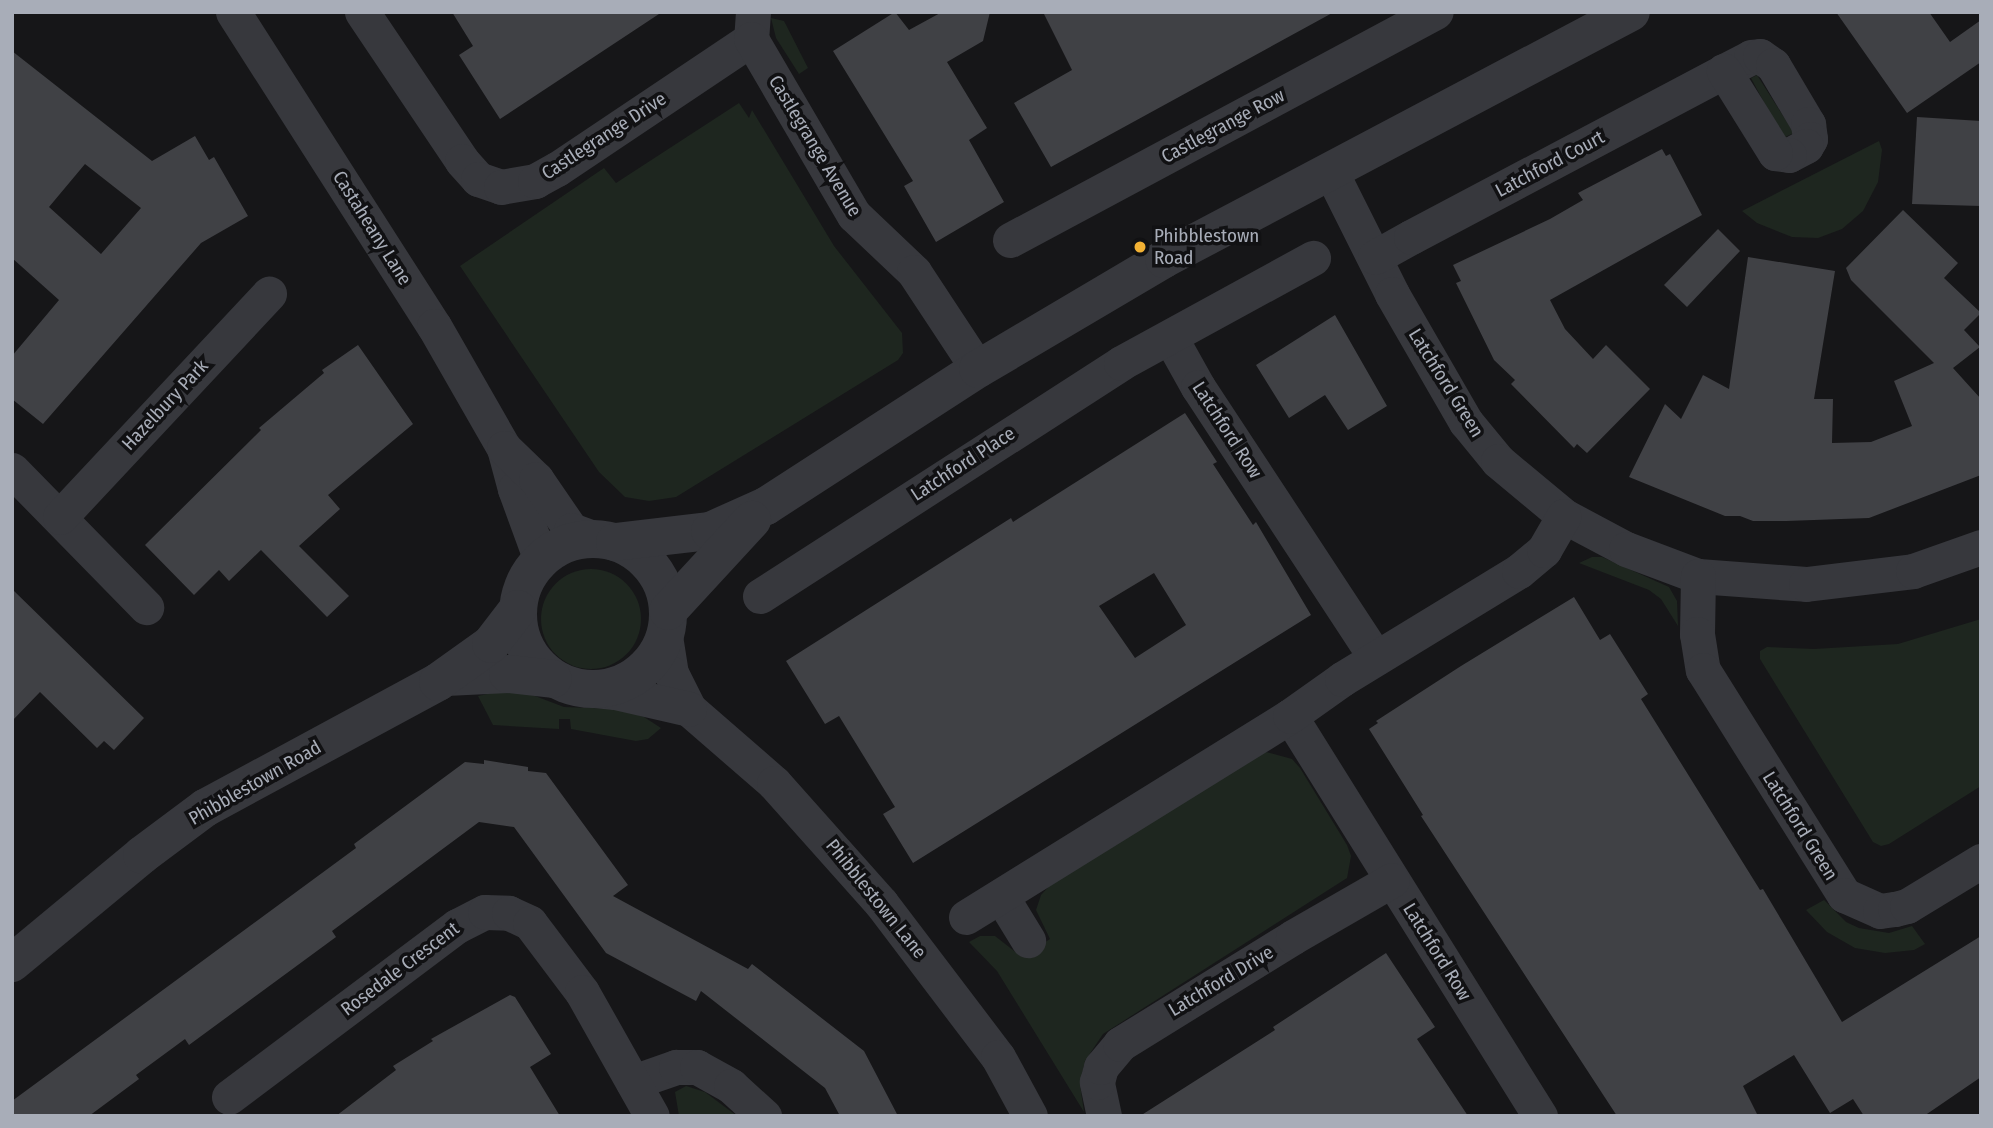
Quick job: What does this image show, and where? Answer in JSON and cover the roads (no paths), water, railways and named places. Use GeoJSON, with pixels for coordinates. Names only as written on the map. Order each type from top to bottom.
{"type":"FeatureCollection","features":[{"type":"Feature","properties":{"kind":"street","name":"Castaheany Lane"},"geometry":{"type":"LineString","coordinates":[[233,12],[434,326],[504,448],[536,479],[571,530],[606,541]]}},
{"type":"Feature","properties":{"kind":"street","name":"Castlegrange Drive"},"geometry":{"type":"LineString","coordinates":[[362,12],[462,161],[478,179],[502,187],[535,181],[557,169],[752,25]]}},
{"type":"Feature","properties":{"kind":"street","name":"Castlegrange Row"},"geometry":{"type":"LineString","coordinates":[[1010,240],[1436,12]]}},
{"type":"Feature","properties":{"kind":"street"},"geometry":{"type":"LineString","coordinates":[[766,506],[667,623],[655,657],[639,675],[618,686],[595,690],[573,688],[553,679],[537,666],[526,649],[519,630],[521,591],[541,560],[557,548],[576,541],[606,541],[710,531],[766,506],[978,369],[1164,259],[1631,12]]}},
{"type":"Feature","properties":{"kind":"street","name":"Castlegrange Avenue"},"geometry":{"type":"LineString","coordinates":[[752,25],[854,215],[914,272],[978,369]]}},
{"type":"Feature","properties":{"kind":"street","name":"Latchford Court"},"geometry":{"type":"LineString","coordinates":[[1375,257],[1724,71]]}},
{"type":"Feature","properties":{"kind":"street","name":"Latchford Green"},"geometry":{"type":"LineString","coordinates":[[1330,170],[1392,294],[1466,422],[1498,461],[1564,516],[1626,549],[1698,576],[1806,584],[1874,578],[1913,570],[1981,547]]}},
{"type":"Feature","properties":{"kind":"street"},"geometry":{"type":"LineString","coordinates":[[1170,337],[1312,258]]}},
{"type":"Feature","properties":{"kind":"street","name":"Hazelbury Park"},"geometry":{"type":"LineString","coordinates":[[60,517],[269,294]]}},
{"type":"Feature","properties":{"kind":"street","name":"Latchford Place"},"geometry":{"type":"LineString","coordinates":[[760,596],[1121,363],[1170,337]]}},
{"type":"Feature","properties":{"kind":"street","name":"Latchford Row"},"geometry":{"type":"LineString","coordinates":[[1170,337],[1198,387],[1376,658]]}},
{"type":"Feature","properties":{"kind":"street","name":"Castaheany Lane"},"geometry":{"type":"LineString","coordinates":[[504,448],[514,489],[541,560]]}},
{"type":"Feature","properties":{"kind":"street"},"geometry":{"type":"LineString","coordinates":[[12,470],[146,607]]}},
{"type":"Feature","properties":{"kind":"street"},"geometry":{"type":"LineString","coordinates":[[966,917],[1519,571],[1544,550],[1564,516]]}},
{"type":"Feature","properties":{"kind":"street"},"geometry":{"type":"LineString","coordinates":[[606,541],[636,552],[652,568],[664,588],[667,623]]}},
{"type":"Feature","properties":{"kind":"street","name":"Latchford Green"},"geometry":{"type":"LineString","coordinates":[[1698,576],[1698,634],[1703,670],[1844,895],[1880,911],[1895,909],[1907,906],[1981,861]]}},
{"type":"Feature","properties":{"kind":"street","name":"Phibblestown Road"},"geometry":{"type":"LineString","coordinates":[[12,964],[142,855],[205,808],[446,677],[491,644],[518,610]]}},
{"type":"Feature","properties":{"kind":"street","name":"Phibblestown Lane"},"geometry":{"type":"LineString","coordinates":[[667,623],[671,673],[689,709],[774,783],[872,892],[998,1057],[1030,1116]]}},
{"type":"Feature","properties":{"kind":"street","name":"Phibblestown Road"},"geometry":{"type":"LineString","coordinates":[[446,677],[508,674],[553,679]]}},
{"type":"Feature","properties":{"kind":"street","name":"Phibblestown Lane"},"geometry":{"type":"LineString","coordinates":[[595,690],[689,709]]}},
{"type":"Feature","properties":{"kind":"street","name":"Latchford Row"},"geometry":{"type":"LineString","coordinates":[[1290,716],[1540,1116]]}},
{"type":"Feature","properties":{"kind":"street","name":"Latchford Drive"},"geometry":{"type":"LineString","coordinates":[[1104,1116],[1097,1082],[1101,1067],[1120,1044],[1392,880]]}},
{"type":"Feature","properties":{"kind":"street"},"geometry":{"type":"LineString","coordinates":[[1001,896],[1028,940]]}},
{"type":"Feature","properties":{"kind":"street","name":"Rosedale Crescent"},"geometry":{"type":"LineString","coordinates":[[229,1097],[457,926],[485,912],[509,914],[530,923],[582,992],[652,1116]]}},
{"type":"Feature","properties":{"kind":"street"},"geometry":{"type":"LineString","coordinates":[[633,1082],[666,1069],[697,1067],[731,1086],[764,1116]]}},
{"type":"Feature","properties":{"kind":"place","name":"Phibblestown Road"},"geometry":{"type":"Point","coordinates":[1140,247]}}]}
